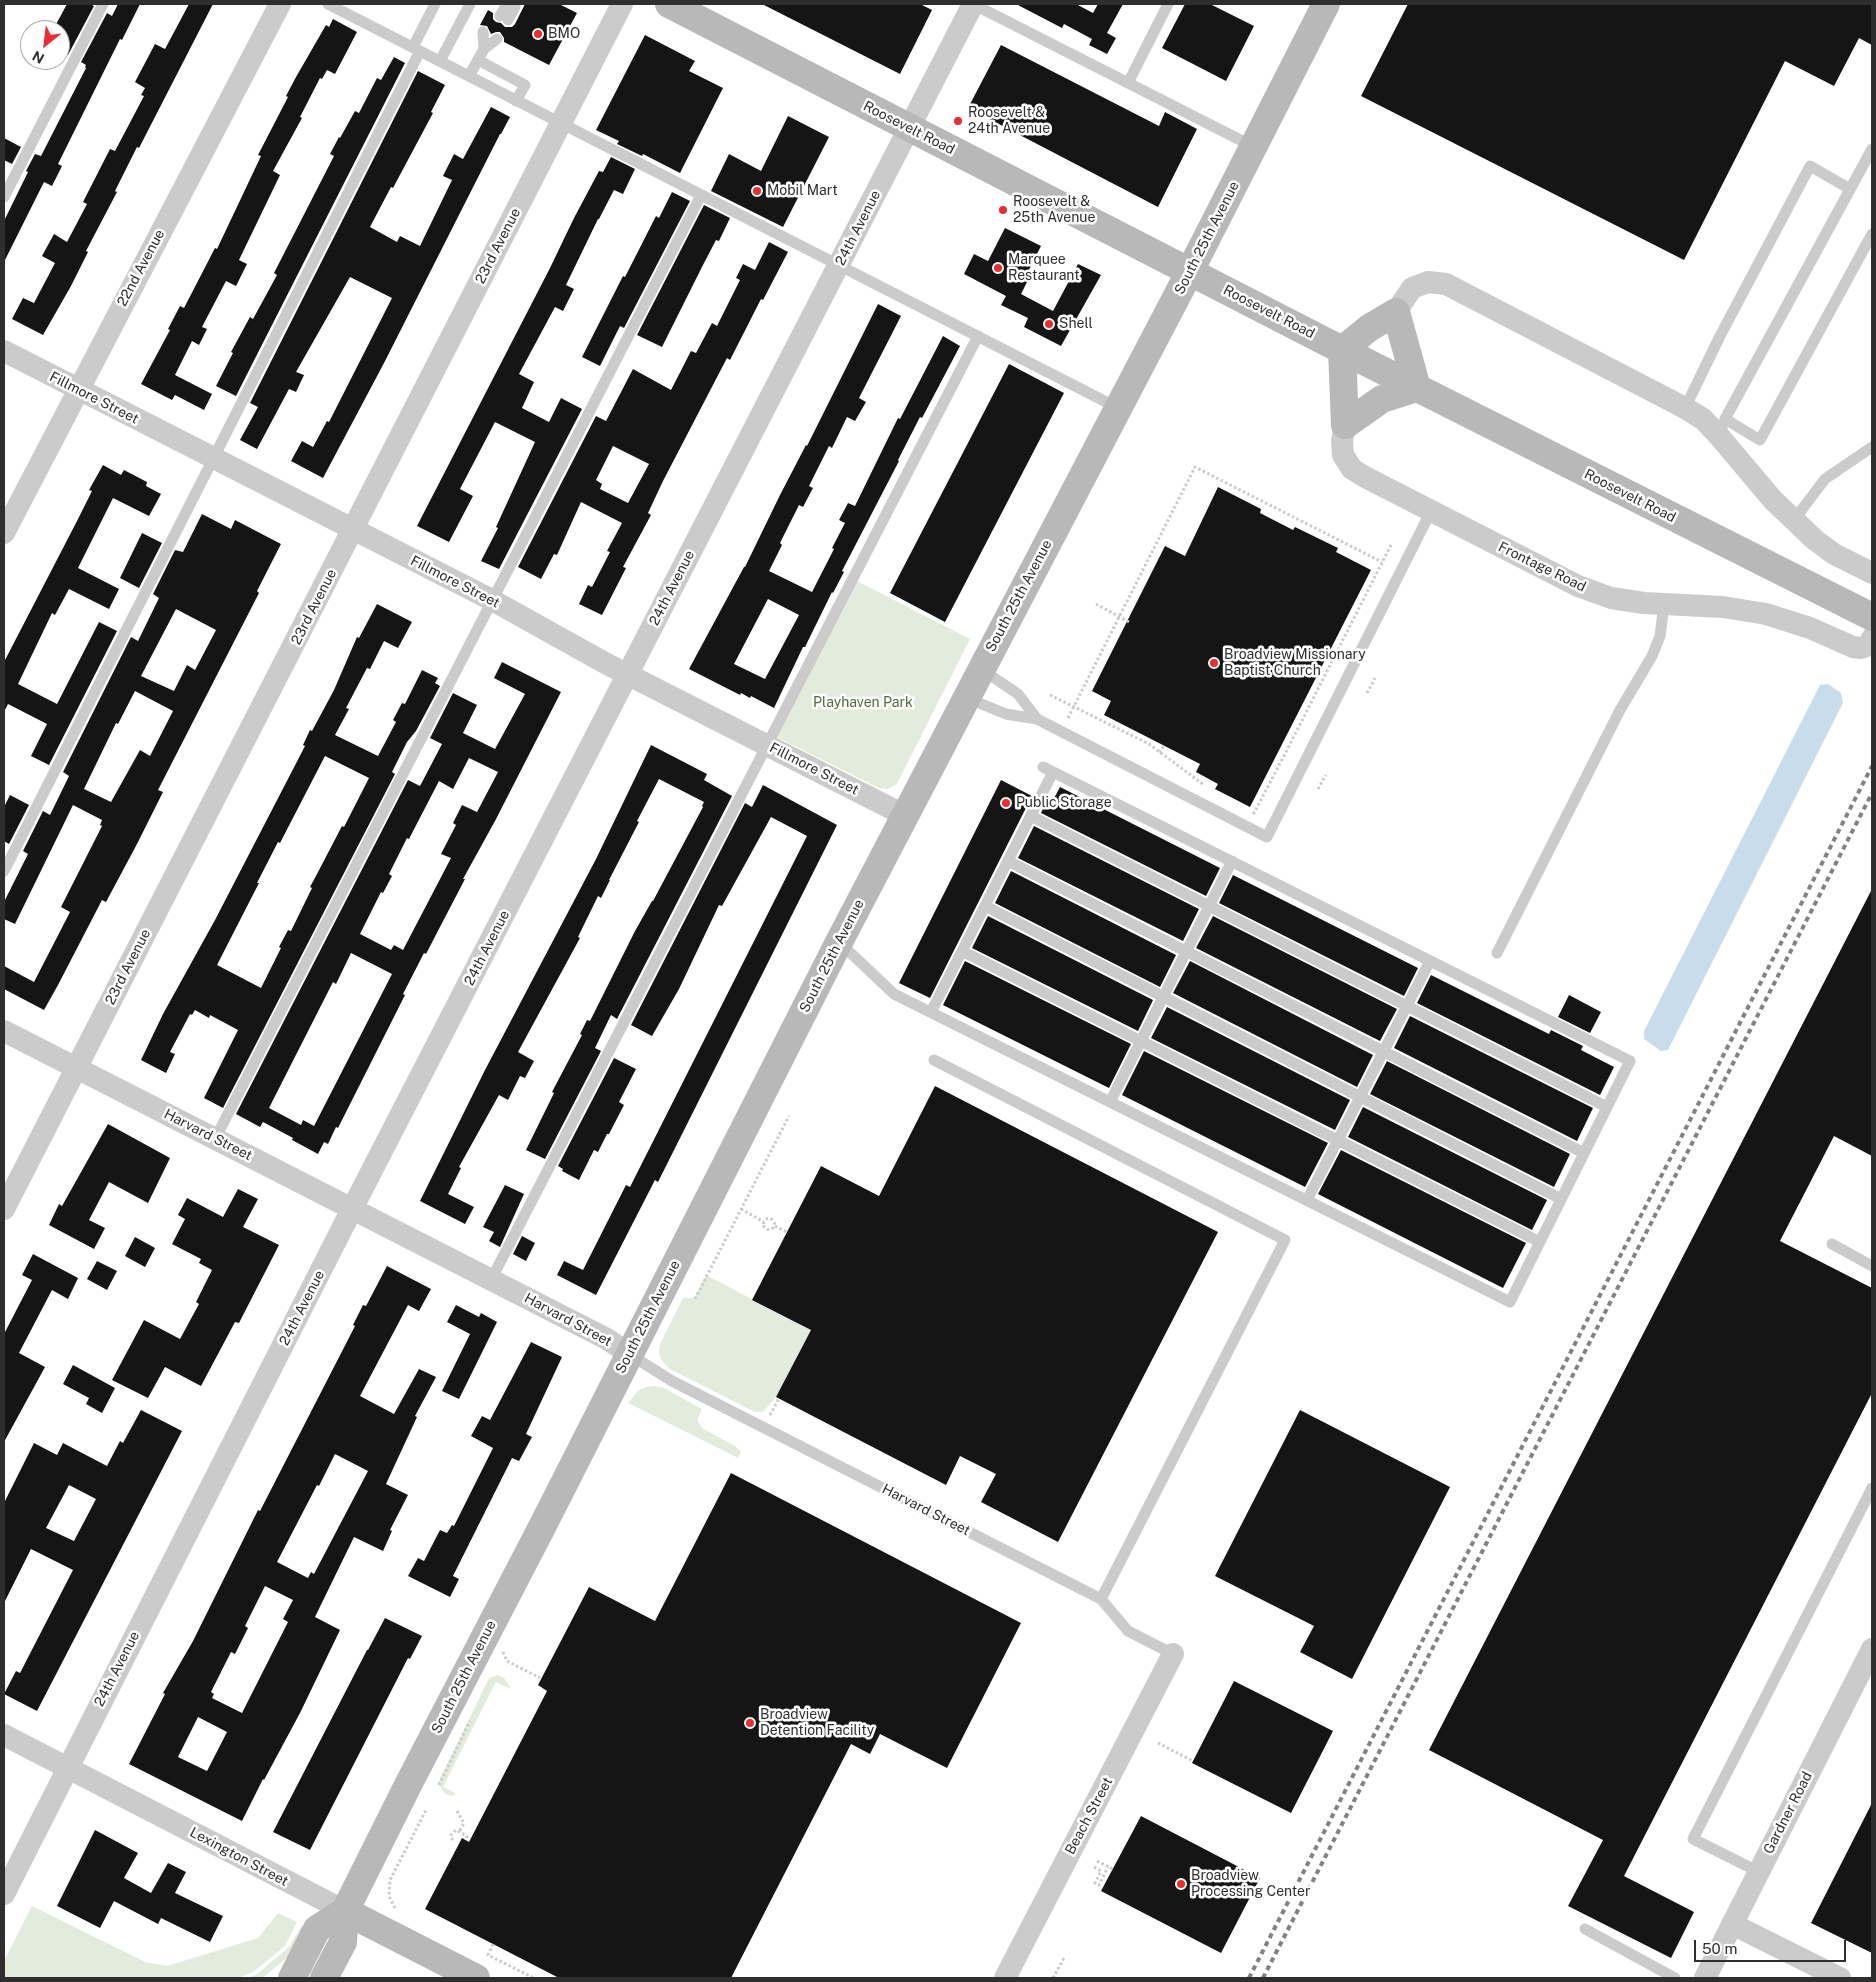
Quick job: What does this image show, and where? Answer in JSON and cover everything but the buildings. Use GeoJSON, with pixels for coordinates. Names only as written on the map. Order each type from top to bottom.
{"type":"FeatureCollection","features":[{"type":"Feature","properties":{"kind":"main road","name":"Roosevelt Road"},"geometry":{"type":"LineString","coordinates":[[669,4],[1342,350],[1872,617]]}},
{"type":"Feature","properties":{"kind":"main road","name":"South 25th Avenue"},"geometry":{"type":"LineString","coordinates":[[324,1978],[343,1942],[345,1911],[839,942],[1254,148],[1326,4]]}},
{"type":"Feature","properties":{"kind":"main road"},"geometry":{"type":"LineString","coordinates":[[1396,312],[1417,388],[1382,399],[1345,425],[1342,350],[1370,328],[1396,312]]}},
{"type":"Feature","properties":{"kind":"main road"},"geometry":{"type":"LineString","coordinates":[[292,1978],[317,1929],[345,1911]]}},
{"type":"Feature","properties":{"kind":"main road","name":"Lexington Street"},"geometry":{"type":"LineString","coordinates":[[345,1911],[476,1978]]}},
{"type":"Feature","properties":{"kind":"street","name":"22nd Avenue"},"geometry":{"type":"LineString","coordinates":[[4,533],[280,4]]}},
{"type":"Feature","properties":{"kind":"street","name":"23rd Avenue"},"geometry":{"type":"LineString","coordinates":[[4,1210],[622,4]]}},
{"type":"Feature","properties":{"kind":"street","name":"24th Avenue"},"geometry":{"type":"LineString","coordinates":[[4,1894],[352,1209],[973,4]]}},
{"type":"Feature","properties":{"kind":"street"},"geometry":{"type":"LineString","coordinates":[[1396,312],[1412,288],[1428,282],[1446,284],[1685,408],[1702,420],[1722,427],[1748,468],[1773,500],[1815,540],[1834,554],[1872,572]]}},
{"type":"Feature","properties":{"kind":"street","name":"Fillmore Street"},"geometry":{"type":"LineString","coordinates":[[4,351],[492,600],[628,674],[904,816]]}},
{"type":"Feature","properties":{"kind":"street","name":"Frontage Road"},"geometry":{"type":"LineString","coordinates":[[1345,425],[1342,441],[1343,455],[1352,469],[1431,512],[1578,586],[1611,598],[1664,605],[1723,607],[1766,614],[1810,628],[1853,647],[1861,648],[1869,645],[1872,638]]}},
{"type":"Feature","properties":{"kind":"street","name":"Harvard Street"},"geometry":{"type":"LineString","coordinates":[[4,1031],[606,1339],[629,1354]]}},
{"type":"Feature","properties":{"kind":"street","name":"Gardner Road"},"geometry":{"type":"LineString","coordinates":[[1705,1978],[1872,1649]]}},
{"type":"Feature","properties":{"kind":"street","name":"Beach Street"},"geometry":{"type":"LineString","coordinates":[[1005,1978],[1174,1654]]}},
{"type":"Feature","properties":{"kind":"street","name":"Lexington Street"},"geometry":{"type":"LineString","coordinates":[[4,1735],[345,1911]]}},
{"type":"Feature","properties":{"kind":"street"},"geometry":{"type":"LineString","coordinates":[[1732,1924],[1840,1978]]}},
{"type":"Feature","properties":{"kind":"lane"},"geometry":{"type":"LineString","coordinates":[[4,197],[103,4]]}},
{"type":"Feature","properties":{"kind":"lane"},"geometry":{"type":"LineString","coordinates":[[328,4],[1118,408]]}},
{"type":"Feature","properties":{"kind":"lane"},"geometry":{"type":"LineString","coordinates":[[4,871],[417,49],[435,4]]}},
{"type":"Feature","properties":{"kind":"lane"},"geometry":{"type":"LineString","coordinates":[[440,61],[470,4]]}},
{"type":"Feature","properties":{"kind":"lane"},"geometry":{"type":"LineString","coordinates":[[500,13],[507,4]]}},
{"type":"Feature","properties":{"kind":"lane"},"geometry":{"type":"LineString","coordinates":[[500,13],[515,7],[513,4]]}},
{"type":"Feature","properties":{"kind":"lane"},"geometry":{"type":"LineString","coordinates":[[973,4],[1254,148]]}},
{"type":"Feature","properties":{"kind":"lane"},"geometry":{"type":"LineString","coordinates":[[1128,84],[1168,4]]}},
{"type":"Feature","properties":{"kind":"lane"},"geometry":{"type":"LineString","coordinates":[[469,76],[490,36]]}},
{"type":"Feature","properties":{"kind":"lane"},"geometry":{"type":"LineString","coordinates":[[478,60],[525,85],[516,100]]}},
{"type":"Feature","properties":{"kind":"lane"},"geometry":{"type":"LineString","coordinates":[[1872,149],[1722,427],[1760,440],[1872,234]]}},
{"type":"Feature","properties":{"kind":"lane"},"geometry":{"type":"LineString","coordinates":[[1685,408],[1720,336],[1810,166],[1850,189]]}},
{"type":"Feature","properties":{"kind":"lane"},"geometry":{"type":"LineString","coordinates":[[215,1139],[701,195]]}},
{"type":"Feature","properties":{"kind":"lane"},"geometry":{"type":"LineString","coordinates":[[491,1280],[978,336]]}},
{"type":"Feature","properties":{"kind":"lane"},"geometry":{"type":"LineString","coordinates":[[1794,520],[1825,480],[1872,447]]}},
{"type":"Feature","properties":{"kind":"lane"},"geometry":{"type":"LineString","coordinates":[[966,697],[1006,714],[1038,719],[1267,837],[1431,512]]}},
{"type":"Feature","properties":{"kind":"lane"},"geometry":{"type":"LineString","coordinates":[[1497,953],[1620,710],[1652,656],[1660,636],[1664,605]]}},
{"type":"Feature","properties":{"kind":"lane"},"geometry":{"type":"LineString","coordinates":[[981,669],[1018,694],[1038,719]]}},
{"type":"Feature","properties":{"kind":"lane"},"geometry":{"type":"LineString","coordinates":[[839,942],[894,994],[1510,1302],[1630,1061],[1048,770],[1031,816],[931,1012]]}},
{"type":"Feature","properties":{"kind":"lane"},"geometry":{"type":"LineString","coordinates":[[1031,816],[1608,1107]]}},
{"type":"Feature","properties":{"kind":"lane"},"geometry":{"type":"LineString","coordinates":[[1008,861],[1584,1154]]}},
{"type":"Feature","properties":{"kind":"lane"},"geometry":{"type":"LineString","coordinates":[[1110,1102],[1232,862]]}},
{"type":"Feature","properties":{"kind":"lane"},"geometry":{"type":"LineString","coordinates":[[985,906],[1561,1199]]}},
{"type":"Feature","properties":{"kind":"lane"},"geometry":{"type":"LineString","coordinates":[[962,951],[1540,1242]]}},
{"type":"Feature","properties":{"kind":"lane"},"geometry":{"type":"LineString","coordinates":[[1307,1200],[1430,961]]}},
{"type":"Feature","properties":{"kind":"lane"},"geometry":{"type":"LineString","coordinates":[[934,1060],[1285,1240],[1101,1599]]}},
{"type":"Feature","properties":{"kind":"lane"},"geometry":{"type":"LineString","coordinates":[[1832,1244],[1872,1266]]}},
{"type":"Feature","properties":{"kind":"lane","name":"Harvard Street"},"geometry":{"type":"LineString","coordinates":[[629,1354],[672,1381],[1101,1599],[1128,1630],[1174,1654]]}},
{"type":"Feature","properties":{"kind":"lane"},"geometry":{"type":"LineString","coordinates":[[1759,1872],[1693,1839],[1872,1488]]}},
{"type":"Feature","properties":{"kind":"lane"},"geometry":{"type":"LineString","coordinates":[[1585,1928],[1675,1978]]}},
{"type":"Feature","properties":{"kind":"path"},"geometry":{"type":"LineString","coordinates":[[1061,731],[1195,467],[1382,562]]}},
{"type":"Feature","properties":{"kind":"path"},"geometry":{"type":"LineString","coordinates":[[1246,809],[1254,813],[1392,543]]}},
{"type":"Feature","properties":{"kind":"path"},"geometry":{"type":"LineString","coordinates":[[1096,604],[1129,622]]}},
{"type":"Feature","properties":{"kind":"path"},"geometry":{"type":"LineString","coordinates":[[1367,693],[1375,678]]}},
{"type":"Feature","properties":{"kind":"path"},"geometry":{"type":"LineString","coordinates":[[1050,695],[1149,744],[1205,786]]}},
{"type":"Feature","properties":{"kind":"path"},"geometry":{"type":"LineString","coordinates":[[1160,753],[1164,745]]}},
{"type":"Feature","properties":{"kind":"path"},"geometry":{"type":"LineString","coordinates":[[1318,790],[1326,775]]}},
{"type":"Feature","properties":{"kind":"path"},"geometry":{"type":"LineString","coordinates":[[695,1299],[789,1116]]}},
{"type":"Feature","properties":{"kind":"path"},"geometry":{"type":"LineString","coordinates":[[741,1209],[764,1222]]}},
{"type":"Feature","properties":{"kind":"path"},"geometry":{"type":"LineString","coordinates":[[764,1222],[767,1219],[772,1219],[775,1226],[787,1232]]}},
{"type":"Feature","properties":{"kind":"path"},"geometry":{"type":"LineString","coordinates":[[764,1222],[764,1227],[767,1229],[771,1230],[775,1226]]}},
{"type":"Feature","properties":{"kind":"path"},"geometry":{"type":"LineString","coordinates":[[507,1644],[503,1652],[508,1661],[540,1678]]}},
{"type":"Feature","properties":{"kind":"path"},"geometry":{"type":"LineString","coordinates":[[439,1785],[471,1720]]}},
{"type":"Feature","properties":{"kind":"path"},"geometry":{"type":"LineString","coordinates":[[1158,1743],[1193,1761]]}},
{"type":"Feature","properties":{"kind":"path"},"geometry":{"type":"LineString","coordinates":[[399,1912],[392,1904],[389,1896],[390,1880],[426,1810]]}},
{"type":"Feature","properties":{"kind":"path"},"geometry":{"type":"LineString","coordinates":[[457,1810],[464,1822],[459,1832]]}},
{"type":"Feature","properties":{"kind":"path"},"geometry":{"type":"LineString","coordinates":[[453,1840],[451,1838],[453,1831],[456,1830],[467,1836],[466,1840]]}},
{"type":"Feature","properties":{"kind":"path"},"geometry":{"type":"LineString","coordinates":[[1097,1861],[1113,1869]]}},
{"type":"Feature","properties":{"kind":"path"},"geometry":{"type":"LineString","coordinates":[[1094,1867],[1101,1871],[1095,1883],[1099,1885],[1108,1867]]}},
{"type":"Feature","properties":{"kind":"path"},"geometry":{"type":"LineString","coordinates":[[493,1944],[488,1955],[534,1978]]}},
{"type":"Feature","properties":{"kind":"path"},"geometry":{"type":"LineString","coordinates":[[1053,1978],[1064,1958]]}},
{"type":"Feature","properties":{"kind":"green space","name":"Playhaven Park"},"geometry":{"type":"Polygon","coordinates":[[[853,579],[970,639],[897,784],[888,789],[879,788],[772,735],[853,579]]]}},
{"type":"Feature","properties":{"kind":"green space"},"geometry":{"type":"Polygon","coordinates":[[[706,1275],[811,1330],[776,1397],[763,1412],[755,1412],[670,1369],[662,1361],[659,1353],[660,1344],[683,1298],[694,1298],[706,1275]]]}},
{"type":"Feature","properties":{"kind":"green space"},"geometry":{"type":"Polygon","coordinates":[[[655,1386],[664,1388],[702,1409],[697,1420],[702,1428],[735,1446],[741,1452],[738,1458],[628,1403],[639,1390],[655,1386]]]}},
{"type":"Feature","properties":{"kind":"green space"},"geometry":{"type":"Polygon","coordinates":[[[498,1675],[504,1678],[510,1687],[496,1682],[443,1787],[455,1793],[454,1796],[445,1794],[438,1783],[489,1678],[498,1675]]]}},
{"type":"Feature","properties":{"kind":"green space"},"geometry":{"type":"Polygon","coordinates":[[[32,1906],[145,1962],[167,1966],[258,1938],[278,1913],[297,1922],[285,1946],[253,1972],[238,1978],[4,1978],[4,1961],[32,1906]]]}},
{"type":"Feature","properties":{"kind":"green space"},"geometry":{"type":"Polygon","coordinates":[[[302,1925],[306,1927],[294,1950],[282,1962],[262,1978],[249,1978],[257,1974],[290,1946],[302,1925]]]}},
{"type":"Feature","properties":{"kind":"water"},"geometry":{"type":"Polygon","coordinates":[[[1828,684],[1841,693],[1843,703],[1668,1050],[1661,1051],[1644,1039],[1644,1031],[1820,685],[1828,684]]]}},
{"type":"Feature","properties":{"kind":"railway"},"geometry":{"type":"LineString","coordinates":[[1249,1978],[1872,766]]}},
{"type":"Feature","properties":{"kind":"railway"},"geometry":{"type":"LineString","coordinates":[[1263,1978],[1872,793]]}},
{"type":"Feature","properties":{"kind":"place","name":"BMO"},"geometry":{"type":"Point","coordinates":[538,34]}},
{"type":"Feature","properties":{"kind":"place","name":"Roosevelt & 24th Avenue"},"geometry":{"type":"Point","coordinates":[958,121]}},
{"type":"Feature","properties":{"kind":"place","name":"Mobil Mart"},"geometry":{"type":"Point","coordinates":[757,191]}},
{"type":"Feature","properties":{"kind":"place","name":"Roosevelt & 25th Avenue"},"geometry":{"type":"Point","coordinates":[1003,210]}},
{"type":"Feature","properties":{"kind":"place","name":"Marquee Restaurant"},"geometry":{"type":"Point","coordinates":[998,268]}},
{"type":"Feature","properties":{"kind":"place","name":"Shell"},"geometry":{"type":"Point","coordinates":[1049,324]}},
{"type":"Feature","properties":{"kind":"place","name":"Broadview Missionary Baptist Church"},"geometry":{"type":"Point","coordinates":[1214,663]}},
{"type":"Feature","properties":{"kind":"place","name":"Public Storage"},"geometry":{"type":"Point","coordinates":[1006,803]}},
{"type":"Feature","properties":{"kind":"place","name":"Broadview Detention Facility"},"geometry":{"type":"Point","coordinates":[750,1723]}},
{"type":"Feature","properties":{"kind":"place","name":"Broadview Processing Center"},"geometry":{"type":"Point","coordinates":[1181,1884]}}]}
